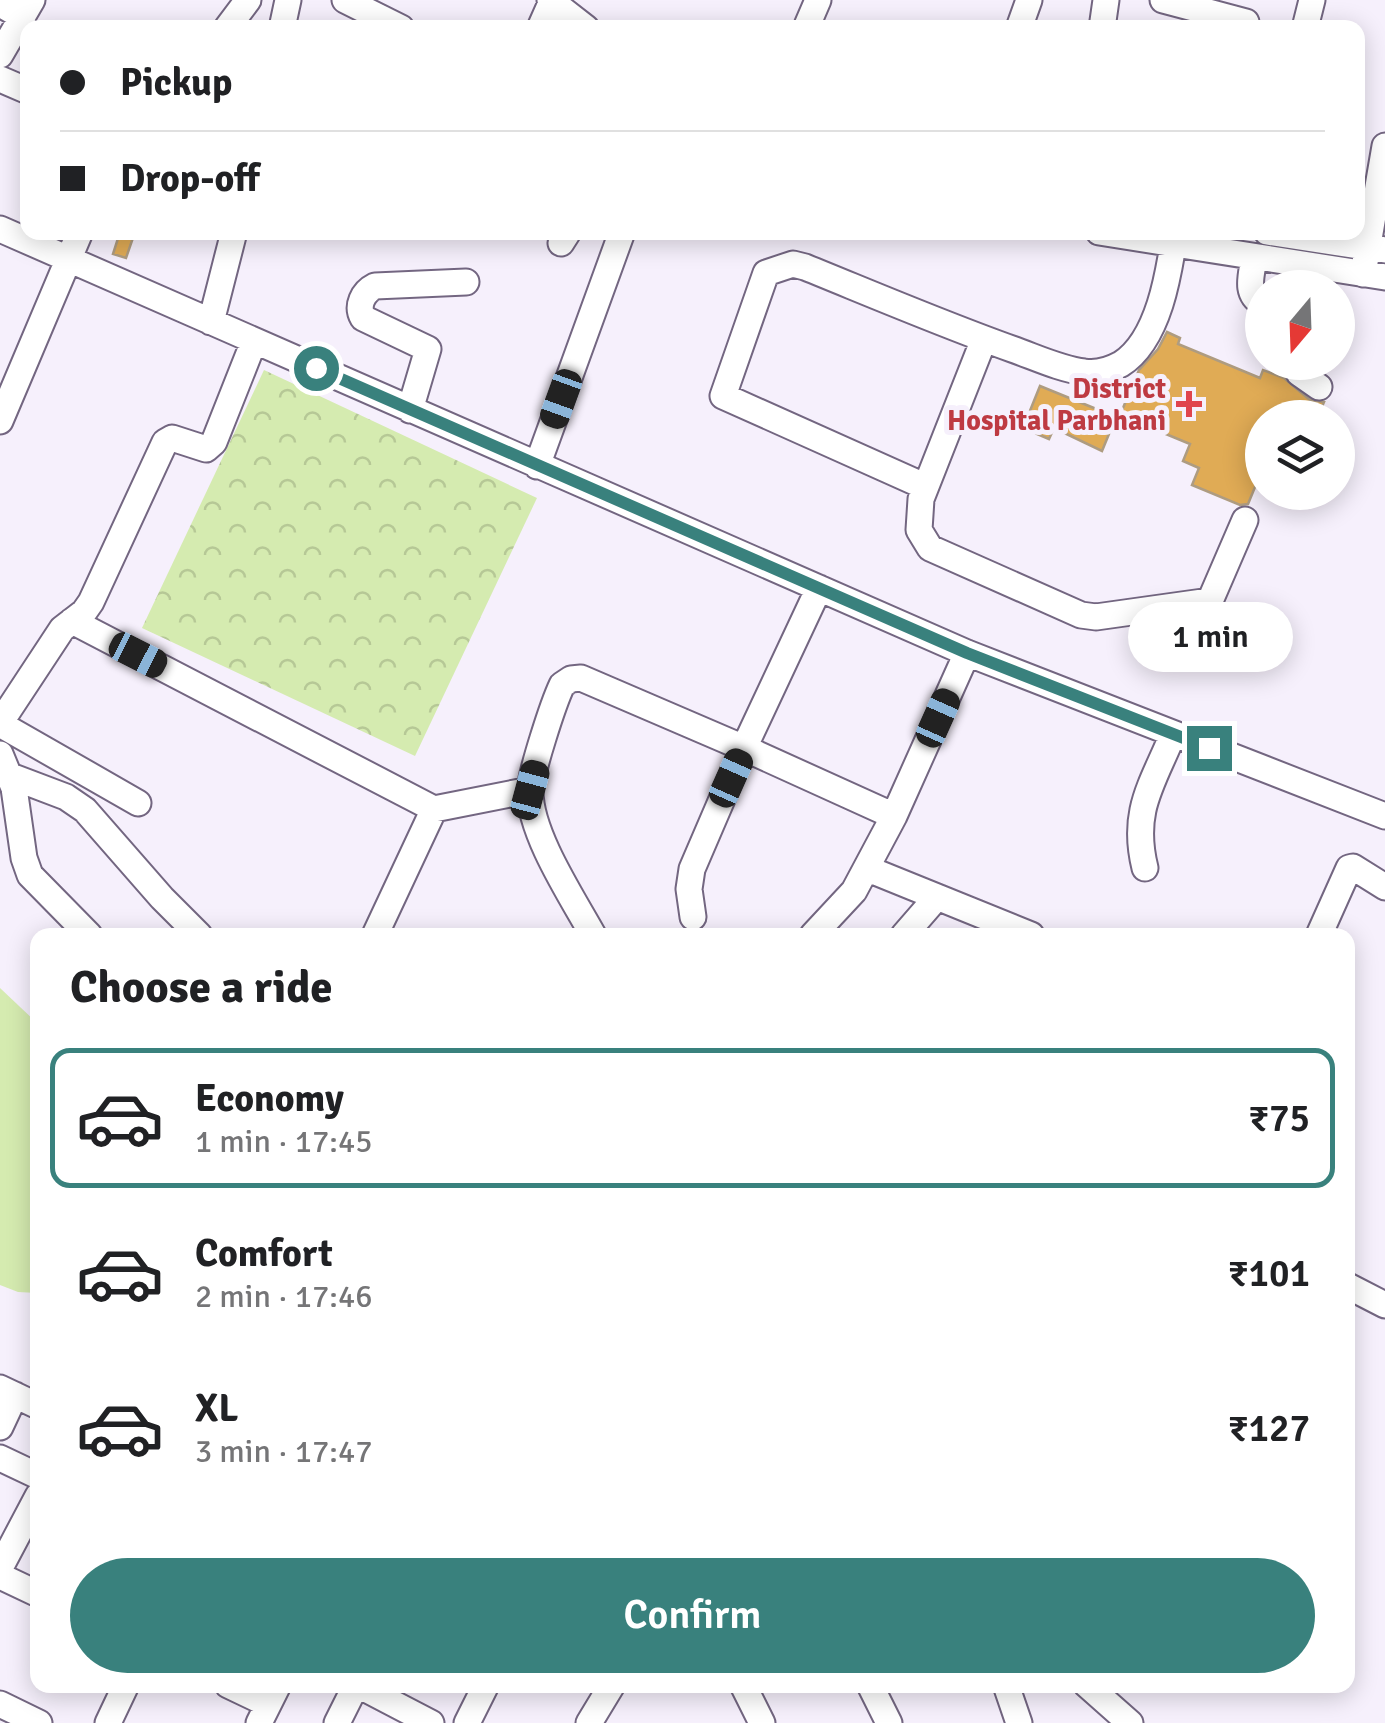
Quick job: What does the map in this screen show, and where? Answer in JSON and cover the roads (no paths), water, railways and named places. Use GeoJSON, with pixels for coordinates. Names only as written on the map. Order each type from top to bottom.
{"type":"FeatureCollection","features":[{"type":"Feature","properties":{"kind":"street"},"geometry":{"type":"LineString","coordinates":[[345,0],[385,20]]}},
{"type":"Feature","properties":{"kind":"street"},"geometry":{"type":"LineString","coordinates":[[1163,0],[1238,20]]}},
{"type":"Feature","properties":{"kind":"street"},"geometry":{"type":"LineString","coordinates":[[551,1],[576,20]]}},
{"type":"Feature","properties":{"kind":"street"},"geometry":{"type":"LineString","coordinates":[[0,55],[18,7]]}},
{"type":"Feature","properties":{"kind":"street"},"geometry":{"type":"LineString","coordinates":[[1183,240],[1262,258],[1374,276],[1385,146]]}},
{"type":"Feature","properties":{"kind":"street"},"geometry":{"type":"LineString","coordinates":[[25,240],[967,653],[1385,816]]}},
{"type":"Feature","properties":{"kind":"street"},"geometry":{"type":"LineString","coordinates":[[0,420],[77,240]]}},
{"type":"Feature","properties":{"kind":"street"},"geometry":{"type":"LineString","coordinates":[[211,322],[232,240]]}},
{"type":"Feature","properties":{"kind":"street"},"geometry":{"type":"LineString","coordinates":[[537,466],[619,240]]}},
{"type":"Feature","properties":{"kind":"street"},"geometry":{"type":"LineString","coordinates":[[924,486],[722,396],[762,278],[771,269],[805,267],[984,339],[1082,372],[1108,370],[1134,353],[1156,314],[1174,240]]}},
{"type":"Feature","properties":{"kind":"street"},"geometry":{"type":"LineString","coordinates":[[1257,270],[1269,240]]}},
{"type":"Feature","properties":{"kind":"street"},"geometry":{"type":"LineString","coordinates":[[1321,240],[1376,248]]}},
{"type":"Feature","properties":{"kind":"street"},"geometry":{"type":"LineString","coordinates":[[410,410],[428,350],[363,318],[359,308],[366,292],[375,286],[466,282]]}},
{"type":"Feature","properties":{"kind":"street"},"geometry":{"type":"LineString","coordinates":[[984,339],[924,486],[919,530],[930,548],[1088,618],[1210,602],[1246,520]]}},
{"type":"Feature","properties":{"kind":"street"},"geometry":{"type":"LineString","coordinates":[[138,803],[0,724],[62,629],[90,602],[165,442],[172,438],[206,449],[214,442],[254,341]]}},
{"type":"Feature","properties":{"kind":"street"},"geometry":{"type":"LineString","coordinates":[[1308,380],[1319,387]]}},
{"type":"Feature","properties":{"kind":"street"},"geometry":{"type":"LineString","coordinates":[[692,917],[692,869],[819,588]]}},
{"type":"Feature","properties":{"kind":"street"},"geometry":{"type":"LineString","coordinates":[[72,621],[434,809],[530,790]]}},
{"type":"Feature","properties":{"kind":"street"},"geometry":{"type":"LineString","coordinates":[[820,928],[868,870],[967,653]]}},
{"type":"Feature","properties":{"kind":"street"},"geometry":{"type":"LineString","coordinates":[[588,928],[536,822],[530,790],[555,700],[562,685],[571,679],[580,678],[894,816]]}},
{"type":"Feature","properties":{"kind":"street"},"geometry":{"type":"LineString","coordinates":[[1145,868],[1140,817],[1173,734]]}},
{"type":"Feature","properties":{"kind":"street"},"geometry":{"type":"LineString","coordinates":[[3,767],[30,875],[81,928]]}},
{"type":"Feature","properties":{"kind":"street"},"geometry":{"type":"LineString","coordinates":[[3,767],[86,810],[193,928]]}},
{"type":"Feature","properties":{"kind":"street"},"geometry":{"type":"LineString","coordinates":[[378,928],[434,809]]}},
{"type":"Feature","properties":{"kind":"street"},"geometry":{"type":"LineString","coordinates":[[1321,928],[1349,868],[1354,867],[1385,887]]}},
{"type":"Feature","properties":{"kind":"street"},"geometry":{"type":"LineString","coordinates":[[868,870],[1013,928]]}},
{"type":"Feature","properties":{"kind":"street"},"geometry":{"type":"LineString","coordinates":[[910,928],[938,897]]}},
{"type":"Feature","properties":{"kind":"street"},"geometry":{"type":"LineString","coordinates":[[1355,1290],[1385,1306]]}},
{"type":"Feature","properties":{"kind":"street"},"geometry":{"type":"LineString","coordinates":[[0,1427],[18,1396]]}},
{"type":"Feature","properties":{"kind":"street"},"geometry":{"type":"LineString","coordinates":[[0,1458],[30,1472]]}},
{"type":"Feature","properties":{"kind":"street"},"geometry":{"type":"LineString","coordinates":[[0,1568],[30,1511]]}},
{"type":"Feature","properties":{"kind":"street"},"geometry":{"type":"LineString","coordinates":[[0,1576],[30,1590]]}},
{"type":"Feature","properties":{"kind":"street"},"geometry":{"type":"LineString","coordinates":[[108,1723],[122,1693]]}},
{"type":"Feature","properties":{"kind":"street"},"geometry":{"type":"LineString","coordinates":[[245,1693],[268,1704]]}},
{"type":"Feature","properties":{"kind":"street"},"geometry":{"type":"LineString","coordinates":[[337,1723],[353,1693]]}},
{"type":"Feature","properties":{"kind":"street"},"geometry":{"type":"LineString","coordinates":[[372,1693],[430,1723]]}},
{"type":"Feature","properties":{"kind":"street"},"geometry":{"type":"LineString","coordinates":[[467,1723],[482,1693]]}},
{"type":"Feature","properties":{"kind":"street"},"geometry":{"type":"LineString","coordinates":[[589,1723],[607,1693]]}},
{"type":"Feature","properties":{"kind":"street"},"geometry":{"type":"LineString","coordinates":[[747,1693],[762,1723]]}},
{"type":"Feature","properties":{"kind":"street"},"geometry":{"type":"LineString","coordinates":[[874,1693],[888,1723]]}},
{"type":"Feature","properties":{"kind":"street"},"geometry":{"type":"LineString","coordinates":[[1009,1693],[1019,1723]]}},
{"type":"Feature","properties":{"kind":"street"},"geometry":{"type":"LineString","coordinates":[[1095,1693],[1130,1723]]}},
{"type":"Feature","properties":{"kind":"street"},"geometry":{"type":"LineString","coordinates":[[0,1704],[39,1723]]}},
{"type":"Feature","properties":{"kind":"place","name":"District Hospital Parbhani"},"geometry":{"type":"Point","coordinates":[1189,404]}}]}
